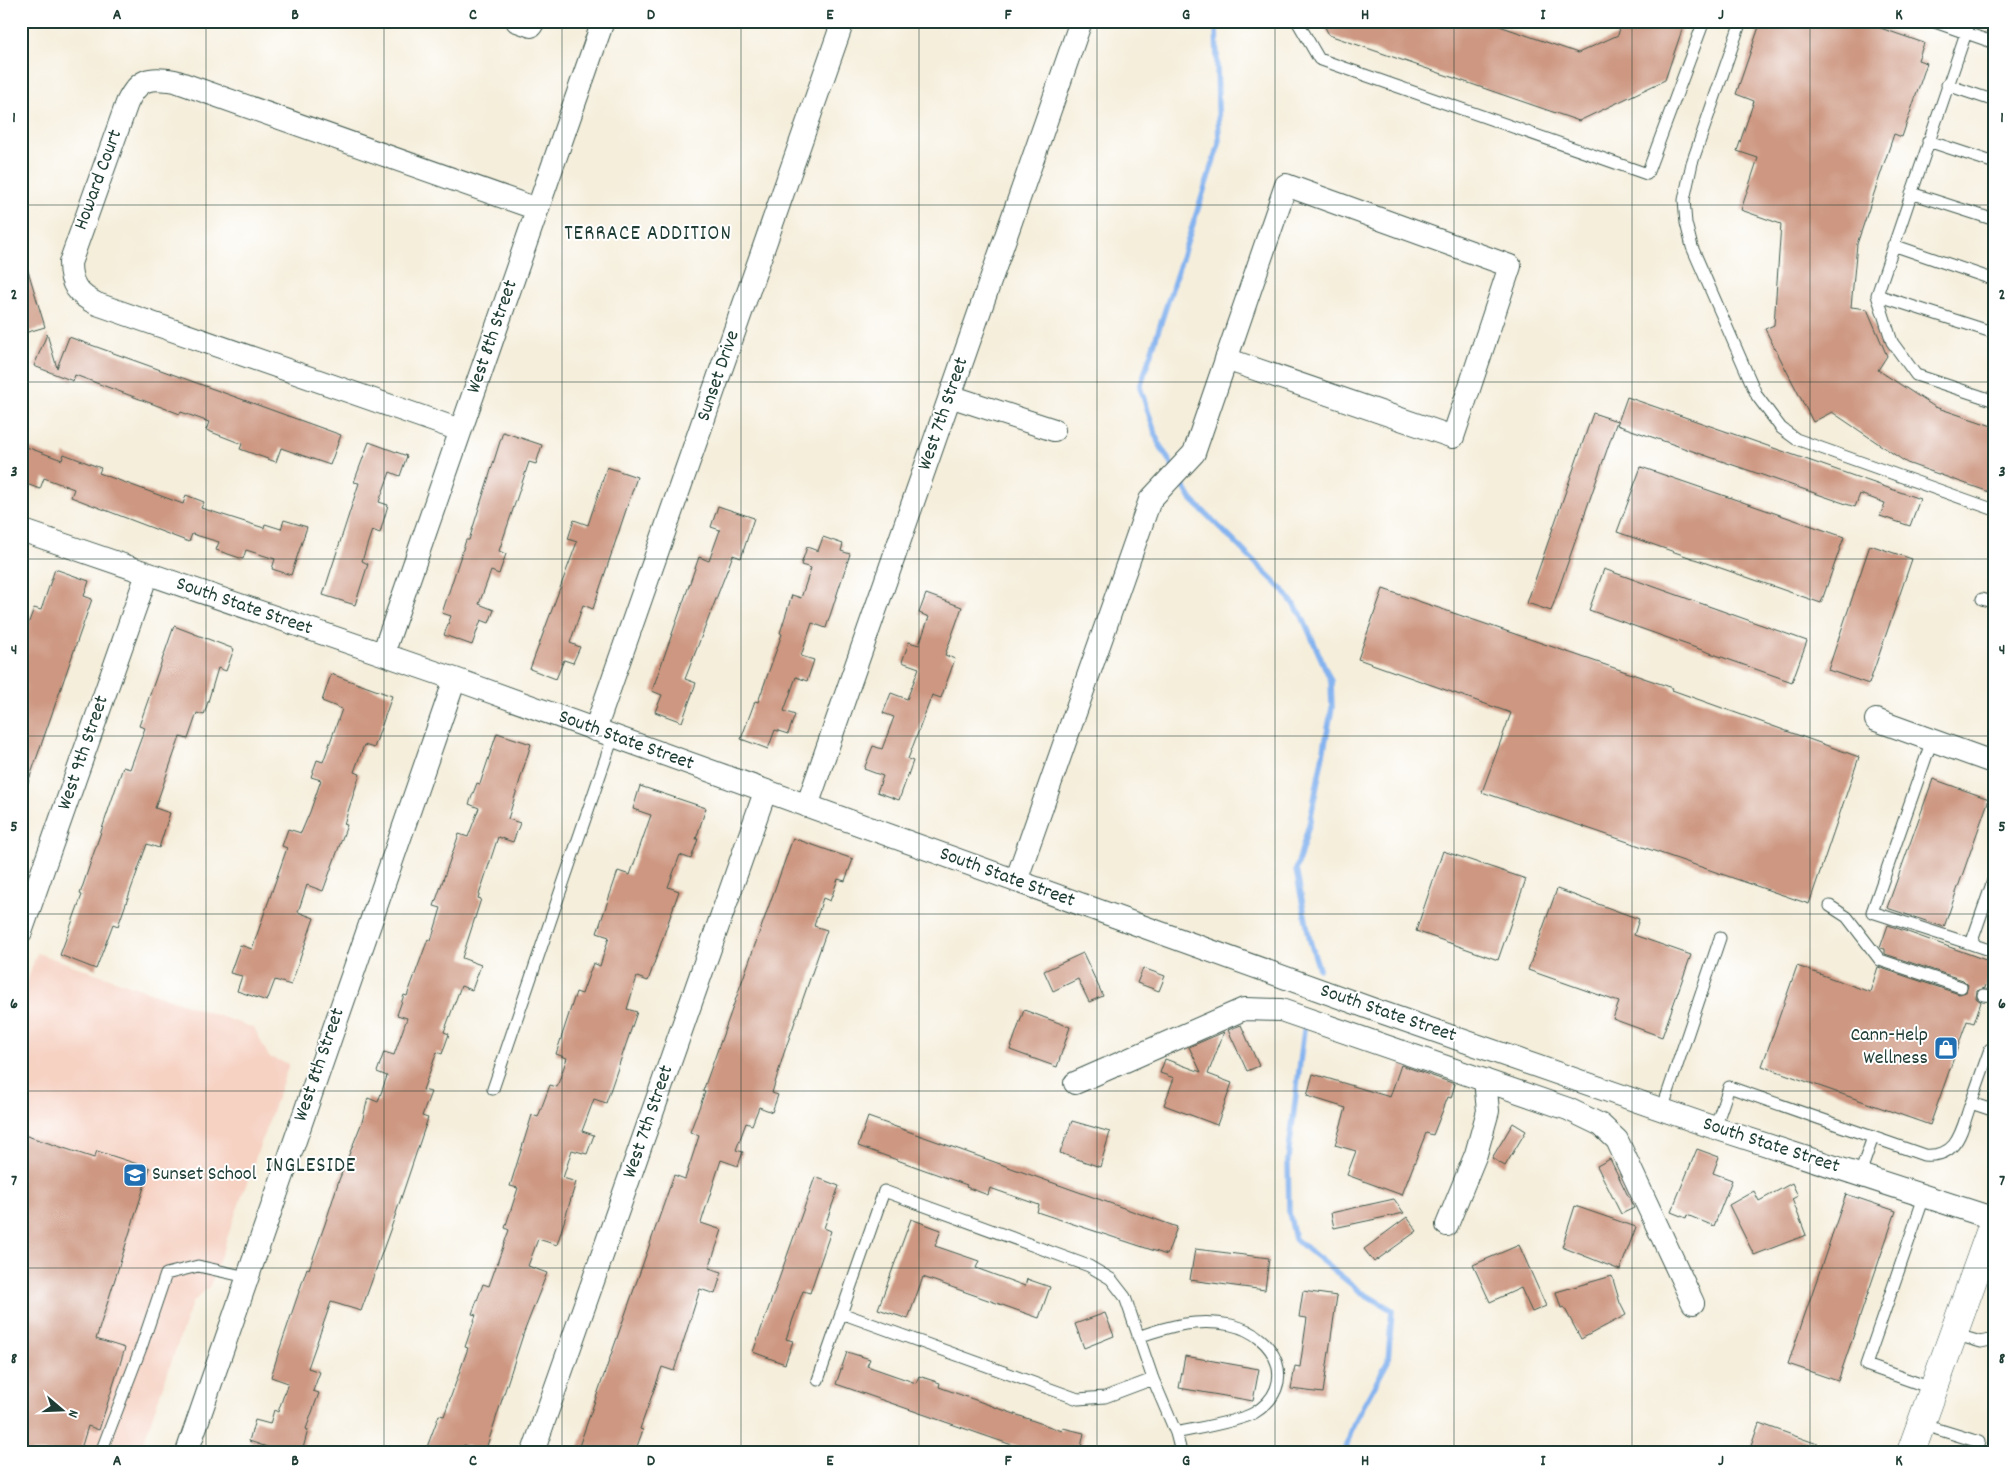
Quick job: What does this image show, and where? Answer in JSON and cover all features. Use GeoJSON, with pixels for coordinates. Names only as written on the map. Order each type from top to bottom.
{"type":"FeatureCollection","features":[{"type":"Feature","properties":{"kind":"main road"},"geometry":{"type":"LineString","coordinates":[[1911,1452],[1995,1219]]}},
{"type":"Feature","properties":{"kind":"street"},"geometry":{"type":"LineString","coordinates":[[517,21],[531,26],[534,21]]}},
{"type":"Feature","properties":{"kind":"street","name":"West 8th Street"},"geometry":{"type":"LineString","coordinates":[[382,654],[603,21]]}},
{"type":"Feature","properties":{"kind":"street","name":"Sunset Drive"},"geometry":{"type":"LineString","coordinates":[[604,734],[843,21]]}},
{"type":"Feature","properties":{"kind":"street","name":"West 7th Street"},"geometry":{"type":"LineString","coordinates":[[807,806],[1081,21]]}},
{"type":"Feature","properties":{"kind":"street","name":"Howard Court"},"geometry":{"type":"LineString","coordinates":[[460,430],[97,304],[84,298],[74,288],[70,276],[70,263],[127,103],[133,91],[145,80],[158,78],[175,81],[538,208]]}},
{"type":"Feature","properties":{"kind":"street"},"geometry":{"type":"LineString","coordinates":[[1016,881],[1150,500],[1194,453],[1226,359],[1286,184],[1510,266],[1453,437],[1226,359]]}},
{"type":"Feature","properties":{"kind":"street"},"geometry":{"type":"LineString","coordinates":[[950,396],[1054,430]]}},
{"type":"Feature","properties":{"kind":"street","name":"South State Street"},"geometry":{"type":"LineString","coordinates":[[21,530],[455,679],[1375,1010],[1714,1128],[1995,1219]]}},
{"type":"Feature","properties":{"kind":"street","name":"West 9th Street"},"geometry":{"type":"LineString","coordinates":[[21,932],[147,574]]}},
{"type":"Feature","properties":{"kind":"street","name":"West 8th Street"},"geometry":{"type":"LineString","coordinates":[[187,1452],[455,679]]}},
{"type":"Feature","properties":{"kind":"street"},"geometry":{"type":"LineString","coordinates":[[1876,720],[1995,762]]}},
{"type":"Feature","properties":{"kind":"street","name":"West 7th Street"},"geometry":{"type":"LineString","coordinates":[[533,1452],[765,792]]}},
{"type":"Feature","properties":{"kind":"street"},"geometry":{"type":"LineString","coordinates":[[1075,1083],[1244,1009],[1280,1010],[1568,1109],[1601,1125],[1617,1140],[1692,1303]]}},
{"type":"Feature","properties":{"kind":"street"},"geometry":{"type":"LineString","coordinates":[[1369,1040],[1375,1010]]}},
{"type":"Feature","properties":{"kind":"street"},"geometry":{"type":"LineString","coordinates":[[1447,1225],[1476,1154],[1488,1112],[1485,1080]]}},
{"type":"Feature","properties":{"kind":"lane"},"geometry":{"type":"LineString","coordinates":[[1297,21],[1319,59],[1647,174],[1704,21]]}},
{"type":"Feature","properties":{"kind":"lane"},"geometry":{"type":"LineString","coordinates":[[1741,21],[1692,163],[1684,200],[1686,223],[1692,247],[1757,396],[1781,428],[1796,439],[1995,510]]}},
{"type":"Feature","properties":{"kind":"lane"},"geometry":{"type":"LineString","coordinates":[[1932,21],[1995,43]]}},
{"type":"Feature","properties":{"kind":"lane"},"geometry":{"type":"LineString","coordinates":[[1970,21],[1877,295],[1892,342],[1916,375],[1994,397]]}},
{"type":"Feature","properties":{"kind":"lane"},"geometry":{"type":"LineString","coordinates":[[1947,85],[1995,101]]}},
{"type":"Feature","properties":{"kind":"lane"},"geometry":{"type":"LineString","coordinates":[[1928,141],[1995,163]]}},
{"type":"Feature","properties":{"kind":"lane"},"geometry":{"type":"LineString","coordinates":[[1911,193],[1995,220]]}},
{"type":"Feature","properties":{"kind":"lane"},"geometry":{"type":"LineString","coordinates":[[1893,245],[1995,280]]}},
{"type":"Feature","properties":{"kind":"lane"},"geometry":{"type":"LineString","coordinates":[[1877,295],[1995,333]]}},
{"type":"Feature","properties":{"kind":"lane"},"geometry":{"type":"LineString","coordinates":[[1982,599],[1995,603]]}},
{"type":"Feature","properties":{"kind":"lane"},"geometry":{"type":"LineString","coordinates":[[493,1089],[604,734]]}},
{"type":"Feature","properties":{"kind":"lane"},"geometry":{"type":"LineString","coordinates":[[1932,740],[1872,912],[1995,952]]}},
{"type":"Feature","properties":{"kind":"lane"},"geometry":{"type":"LineString","coordinates":[[1971,944],[1995,875]]}},
{"type":"Feature","properties":{"kind":"lane"},"geometry":{"type":"LineString","coordinates":[[1830,906],[1847,917],[1880,960],[1961,987]]}},
{"type":"Feature","properties":{"kind":"lane"},"geometry":{"type":"LineString","coordinates":[[1662,1110],[1720,938]]}},
{"type":"Feature","properties":{"kind":"lane"},"geometry":{"type":"LineString","coordinates":[[1714,1128],[1729,1087],[1924,1155],[1937,1156],[1950,1151],[1957,1140],[1990,1049]]}},
{"type":"Feature","properties":{"kind":"lane"},"geometry":{"type":"LineString","coordinates":[[1970,1103],[1995,1111]]}},
{"type":"Feature","properties":{"kind":"lane"},"geometry":{"type":"LineString","coordinates":[[1860,1174],[1873,1137]]}},
{"type":"Feature","properties":{"kind":"lane"},"geometry":{"type":"LineString","coordinates":[[818,1380],[884,1191],[1089,1266],[1110,1279],[1125,1297],[1153,1379],[1182,1452]]}},
{"type":"Feature","properties":{"kind":"lane"},"geometry":{"type":"LineString","coordinates":[[1924,1196],[1866,1365],[1934,1389]]}},
{"type":"Feature","properties":{"kind":"lane"},"geometry":{"type":"LineString","coordinates":[[101,1452],[142,1345],[166,1274],[198,1266],[247,1277]]}},
{"type":"Feature","properties":{"kind":"lane"},"geometry":{"type":"LineString","coordinates":[[841,1313],[1078,1399],[1105,1397],[1153,1379]]}},
{"type":"Feature","properties":{"kind":"lane"},"geometry":{"type":"LineString","coordinates":[[1138,1336],[1172,1325],[1191,1322],[1231,1325],[1256,1334],[1270,1347],[1279,1366],[1277,1384],[1266,1403],[1253,1414],[1176,1433]]}},
{"type":"Feature","properties":{"kind":"lane"},"geometry":{"type":"LineString","coordinates":[[1953,1334],[1981,1342],[1995,1339]]}},
{"type":"Feature","properties":{"kind":"lane"},"geometry":{"type":"LineString","coordinates":[[1921,1424],[1978,1442],[1976,1452]]}},
{"type":"Feature","properties":{"kind":"shaded area","name":"Sunset School"},"geometry":{"type":"Polygon","coordinates":[[[37,953],[254,1028],[269,1057],[289,1064],[210,1286],[192,1303],[140,1452],[21,1452],[21,999],[37,953]]]}},
{"type":"Feature","properties":{"kind":"building"},"geometry":{"type":"Polygon","coordinates":[[[1322,21],[1485,21],[1578,53],[1618,35],[1622,21],[1685,21],[1665,80],[1579,121],[1329,35],[1322,21]]]}},
{"type":"Feature","properties":{"kind":"building"},"geometry":{"type":"Polygon","coordinates":[[[1761,21],[1860,21],[1924,43],[1918,60],[1927,63],[1902,137],[1894,134],[1857,244],[1851,307],[1867,309],[1887,356],[1878,370],[1935,407],[1995,427],[1995,494],[1907,463],[1832,412],[1813,422],[1765,329],[1774,325],[1781,224],[1741,210],[1758,158],[1737,151],[1754,101],[1736,94],[1761,21]]]}},
{"type":"Feature","properties":{"kind":"building"},"geometry":{"type":"Polygon","coordinates":[[[21,261],[25,261],[45,327],[21,334],[21,261]]]}},
{"type":"Feature","properties":{"kind":"building"},"geometry":{"type":"Polygon","coordinates":[[[47,334],[57,368],[69,337],[341,435],[330,465],[281,448],[276,462],[240,449],[242,444],[206,430],[209,422],[181,412],[180,414],[75,375],[73,381],[34,366],[47,334]]]}},
{"type":"Feature","properties":{"kind":"building"},"geometry":{"type":"Polygon","coordinates":[[[1627,397],[1920,499],[1910,526],[1880,516],[1885,503],[1860,494],[1855,507],[1617,425],[1627,397]]]}},
{"type":"Feature","properties":{"kind":"building"},"geometry":{"type":"Polygon","coordinates":[[[1593,413],[1617,421],[1551,611],[1527,603],[1593,413]]]}},
{"type":"Feature","properties":{"kind":"building"},"geometry":{"type":"Polygon","coordinates":[[[503,432],[542,445],[536,464],[529,462],[499,551],[506,554],[499,574],[491,571],[479,604],[494,610],[489,623],[481,620],[472,645],[444,635],[451,616],[442,613],[466,540],[469,540],[503,432]]]}},
{"type":"Feature","properties":{"kind":"building"},"geometry":{"type":"Polygon","coordinates":[[[369,442],[407,456],[400,476],[390,472],[379,502],[388,505],[380,533],[372,530],[362,561],[368,564],[355,605],[323,595],[359,483],[354,482],[369,442]]]}},
{"type":"Feature","properties":{"kind":"building"},"geometry":{"type":"Polygon","coordinates":[[[21,445],[62,460],[64,454],[101,468],[99,473],[183,504],[186,495],[204,502],[201,508],[264,528],[265,524],[281,529],[284,520],[307,527],[291,575],[272,569],[275,559],[246,550],[243,559],[216,550],[219,542],[192,534],[189,542],[71,497],[74,489],[44,478],[40,489],[21,482],[21,445]]]}},
{"type":"Feature","properties":{"kind":"building"},"geometry":{"type":"Polygon","coordinates":[[[607,467],[637,477],[593,609],[583,605],[570,643],[580,647],[573,663],[564,660],[556,679],[530,669],[577,542],[568,539],[574,520],[588,525],[607,467]]]}},
{"type":"Feature","properties":{"kind":"building"},"geometry":{"type":"Polygon","coordinates":[[[1641,467],[1844,537],[1821,603],[1617,532],[1641,467]]]}},
{"type":"Feature","properties":{"kind":"building"},"geometry":{"type":"Polygon","coordinates":[[[718,506],[754,518],[741,558],[733,555],[685,679],[696,683],[682,722],[655,712],[662,695],[652,691],[699,557],[709,561],[720,530],[711,527],[718,506]]]}},
{"type":"Feature","properties":{"kind":"building"},"geometry":{"type":"Polygon","coordinates":[[[823,537],[843,544],[841,551],[850,554],[826,628],[812,623],[801,656],[814,660],[807,681],[796,677],[784,711],[795,715],[788,734],[775,730],[768,749],[741,739],[755,701],[758,702],[782,634],[780,633],[792,595],[801,598],[811,568],[801,565],[807,547],[818,551],[823,537]]]}},
{"type":"Feature","properties":{"kind":"building"},"geometry":{"type":"Polygon","coordinates":[[[1870,545],[1912,559],[1869,684],[1828,670],[1870,545]]]}},
{"type":"Feature","properties":{"kind":"building"},"geometry":{"type":"Polygon","coordinates":[[[55,569],[89,581],[84,596],[92,599],[23,797],[21,643],[34,608],[41,610],[55,569]]]}},
{"type":"Feature","properties":{"kind":"building"},"geometry":{"type":"Polygon","coordinates":[[[1604,569],[1807,641],[1792,682],[1589,610],[1604,569]]]}},
{"type":"Feature","properties":{"kind":"building"},"geometry":{"type":"Polygon","coordinates":[[[1383,589],[1673,688],[1672,690],[1859,757],[1809,904],[1482,792],[1511,713],[1358,659],[1383,589]]]}},
{"type":"Feature","properties":{"kind":"building"},"geometry":{"type":"Polygon","coordinates":[[[926,594],[962,607],[945,655],[955,659],[941,698],[932,695],[908,759],[913,761],[899,800],[877,792],[883,776],[864,769],[873,746],[882,749],[894,717],[883,713],[891,693],[907,699],[919,668],[902,662],[909,642],[919,645],[929,617],[919,613],[926,594]]]}},
{"type":"Feature","properties":{"kind":"building"},"geometry":{"type":"Polygon","coordinates":[[[174,626],[234,649],[226,671],[218,668],[204,715],[197,713],[188,739],[180,737],[155,808],[170,813],[159,848],[147,844],[118,926],[113,924],[96,969],[60,955],[82,895],[80,894],[123,767],[130,769],[145,728],[139,726],[174,626]]]}},
{"type":"Feature","properties":{"kind":"building"},"geometry":{"type":"Polygon","coordinates":[[[331,674],[392,696],[374,748],[364,745],[354,772],[360,774],[344,824],[347,825],[323,891],[307,885],[298,912],[314,918],[291,985],[275,980],[267,1001],[237,991],[242,976],[230,973],[240,945],[252,949],[287,848],[282,846],[288,829],[301,833],[321,780],[311,777],[317,760],[323,762],[342,709],[322,701],[331,674]]]}},
{"type":"Feature","properties":{"kind":"building"},"geometry":{"type":"Polygon","coordinates":[[[497,733],[531,744],[508,819],[520,823],[513,842],[498,837],[478,898],[481,899],[462,958],[481,965],[472,990],[461,986],[444,1032],[449,1034],[442,1054],[437,1052],[423,1090],[431,1092],[422,1116],[428,1118],[361,1311],[331,1302],[308,1368],[320,1372],[313,1391],[319,1393],[306,1429],[308,1430],[302,1452],[282,1452],[249,1441],[255,1420],[270,1424],[274,1410],[278,1412],[288,1383],[271,1377],[279,1351],[307,1268],[309,1269],[339,1180],[362,1122],[368,1098],[378,1102],[387,1076],[377,1072],[384,1052],[394,1055],[407,1018],[397,1015],[404,995],[407,996],[428,939],[431,941],[441,908],[434,906],[459,834],[468,837],[479,808],[469,804],[477,783],[480,784],[497,733]]]}},
{"type":"Feature","properties":{"kind":"building"},"geometry":{"type":"Polygon","coordinates":[[[1933,779],[1989,799],[1944,927],[1887,908],[1933,779]]]}},
{"type":"Feature","properties":{"kind":"building"},"geometry":{"type":"Polygon","coordinates":[[[640,786],[706,808],[696,839],[698,839],[691,859],[680,855],[668,887],[679,891],[648,981],[637,977],[627,1009],[637,1012],[606,1103],[594,1099],[582,1131],[594,1135],[587,1154],[572,1150],[563,1178],[576,1182],[557,1245],[538,1239],[528,1266],[547,1273],[524,1332],[485,1452],[464,1445],[461,1452],[441,1452],[427,1447],[439,1415],[444,1416],[468,1348],[465,1347],[476,1315],[472,1314],[483,1284],[489,1286],[509,1230],[505,1228],[518,1188],[510,1186],[532,1115],[538,1117],[550,1085],[557,1087],[567,1058],[556,1054],[576,992],[582,994],[593,963],[600,966],[609,937],[597,933],[618,871],[630,875],[651,815],[633,809],[640,786]]]}},
{"type":"Feature","properties":{"kind":"building"},"geometry":{"type":"Polygon","coordinates":[[[793,838],[853,859],[845,881],[838,879],[830,901],[823,898],[814,926],[827,930],[784,1053],[772,1093],[778,1095],[772,1112],[759,1107],[752,1125],[746,1123],[736,1150],[743,1152],[738,1166],[721,1160],[701,1223],[722,1230],[709,1268],[722,1272],[715,1294],[700,1289],[674,1371],[662,1367],[640,1429],[643,1430],[635,1452],[577,1452],[674,1175],[685,1179],[699,1136],[690,1132],[793,838]]]}},
{"type":"Feature","properties":{"kind":"building"},"geometry":{"type":"Polygon","coordinates":[[[1443,851],[1526,879],[1498,960],[1416,931],[1443,851]]]}},
{"type":"Feature","properties":{"kind":"building"},"geometry":{"type":"Polygon","coordinates":[[[1557,889],[1639,919],[1634,935],[1691,955],[1662,1037],[1613,1019],[1619,1002],[1528,970],[1557,889]]]}},
{"type":"Feature","properties":{"kind":"building"},"geometry":{"type":"Polygon","coordinates":[[[1888,925],[1994,963],[1985,988],[1977,991],[1976,998],[1981,1002],[1974,1023],[1967,1021],[1930,1125],[1762,1066],[1797,966],[1870,992],[1878,967],[1959,994],[1966,992],[1968,985],[1963,980],[1885,954],[1885,949],[1880,948],[1888,925]]]}},
{"type":"Feature","properties":{"kind":"building"},"geometry":{"type":"Polygon","coordinates":[[[1083,953],[1103,996],[1089,1002],[1078,979],[1053,991],[1044,971],[1083,953]]]}},
{"type":"Feature","properties":{"kind":"building"},"geometry":{"type":"Polygon","coordinates":[[[1143,968],[1165,976],[1159,991],[1137,983],[1143,968]]]}},
{"type":"Feature","properties":{"kind":"building"},"geometry":{"type":"Polygon","coordinates":[[[1024,1010],[1070,1027],[1057,1067],[1010,1050],[1024,1010]]]}},
{"type":"Feature","properties":{"kind":"building"},"geometry":{"type":"Polygon","coordinates":[[[1241,1025],[1259,1066],[1247,1071],[1228,1030],[1241,1025]]]}},
{"type":"Feature","properties":{"kind":"building"},"geometry":{"type":"Polygon","coordinates":[[[1224,1032],[1208,1074],[1232,1083],[1217,1125],[1164,1105],[1174,1078],[1160,1073],[1165,1059],[1201,1072],[1189,1047],[1224,1032]]]}},
{"type":"Feature","properties":{"kind":"building"},"geometry":{"type":"Polygon","coordinates":[[[1401,1065],[1455,1084],[1451,1098],[1448,1097],[1433,1135],[1426,1133],[1402,1195],[1347,1175],[1356,1151],[1335,1145],[1346,1108],[1307,1096],[1313,1074],[1390,1097],[1401,1065]]]}},
{"type":"Feature","properties":{"kind":"building"},"geometry":{"type":"Polygon","coordinates":[[[868,1117],[1177,1227],[1167,1255],[1037,1212],[1039,1205],[990,1188],[988,1195],[966,1187],[967,1185],[858,1146],[868,1117]]]}},
{"type":"Feature","properties":{"kind":"building"},"geometry":{"type":"Polygon","coordinates":[[[1072,1121],[1110,1132],[1100,1167],[1060,1153],[1072,1121]]]}},
{"type":"Feature","properties":{"kind":"building"},"geometry":{"type":"Polygon","coordinates":[[[1513,1123],[1526,1131],[1505,1166],[1492,1158],[1513,1123]]]}},
{"type":"Feature","properties":{"kind":"building"},"geometry":{"type":"Polygon","coordinates":[[[21,1134],[94,1158],[97,1151],[150,1168],[96,1339],[125,1348],[99,1430],[88,1426],[80,1452],[21,1452],[21,1134]]]}},
{"type":"Feature","properties":{"kind":"building"},"geometry":{"type":"Polygon","coordinates":[[[1697,1149],[1719,1157],[1713,1173],[1732,1180],[1714,1226],[1687,1215],[1686,1218],[1671,1212],[1697,1149]]]}},
{"type":"Feature","properties":{"kind":"building"},"geometry":{"type":"Polygon","coordinates":[[[1610,1159],[1634,1208],[1621,1214],[1597,1166],[1610,1159]]]}},
{"type":"Feature","properties":{"kind":"building"},"geometry":{"type":"Polygon","coordinates":[[[815,1177],[839,1186],[824,1228],[831,1231],[810,1293],[803,1291],[786,1339],[793,1341],[785,1364],[753,1352],[815,1177]]]}},
{"type":"Feature","properties":{"kind":"building"},"geometry":{"type":"Polygon","coordinates":[[[1792,1183],[1798,1196],[1792,1199],[1806,1235],[1754,1255],[1729,1205],[1754,1191],[1759,1201],[1792,1183]]]}},
{"type":"Feature","properties":{"kind":"building"},"geometry":{"type":"Polygon","coordinates":[[[1846,1194],[1896,1211],[1838,1381],[1788,1364],[1846,1194]]]}},
{"type":"Feature","properties":{"kind":"building"},"geometry":{"type":"Polygon","coordinates":[[[1394,1199],[1404,1213],[1334,1228],[1331,1213],[1394,1199]]]}},
{"type":"Feature","properties":{"kind":"building"},"geometry":{"type":"Polygon","coordinates":[[[1575,1206],[1636,1227],[1620,1270],[1562,1247],[1575,1206]]]}},
{"type":"Feature","properties":{"kind":"building"},"geometry":{"type":"Polygon","coordinates":[[[1407,1217],[1417,1231],[1374,1262],[1364,1249],[1407,1217]]]}},
{"type":"Feature","properties":{"kind":"building"},"geometry":{"type":"Polygon","coordinates":[[[911,1219],[941,1230],[935,1246],[979,1261],[976,1268],[1025,1286],[1027,1279],[1050,1287],[1039,1318],[923,1277],[908,1319],[878,1309],[911,1219]]]}},
{"type":"Feature","properties":{"kind":"building"},"geometry":{"type":"Polygon","coordinates":[[[1519,1245],[1546,1306],[1532,1312],[1521,1288],[1490,1302],[1473,1265],[1519,1245]]]}},
{"type":"Feature","properties":{"kind":"building"},"geometry":{"type":"Polygon","coordinates":[[[1195,1249],[1269,1258],[1265,1290],[1190,1280],[1195,1249]]]}},
{"type":"Feature","properties":{"kind":"building"},"geometry":{"type":"Polygon","coordinates":[[[1612,1276],[1620,1303],[1626,1315],[1581,1339],[1564,1307],[1561,1308],[1556,1292],[1612,1276]]]}},
{"type":"Feature","properties":{"kind":"building"},"geometry":{"type":"Polygon","coordinates":[[[1303,1291],[1337,1296],[1323,1393],[1291,1389],[1295,1366],[1300,1367],[1307,1318],[1299,1317],[1303,1291]]]}},
{"type":"Feature","properties":{"kind":"building"},"geometry":{"type":"Polygon","coordinates":[[[1105,1313],[1114,1336],[1084,1348],[1075,1324],[1105,1313]]]}},
{"type":"Feature","properties":{"kind":"building"},"geometry":{"type":"Polygon","coordinates":[[[847,1352],[870,1359],[867,1366],[916,1383],[919,1376],[940,1383],[939,1387],[1062,1431],[1063,1428],[1084,1433],[1080,1452],[1032,1452],[836,1384],[847,1352]]]}},
{"type":"Feature","properties":{"kind":"building"},"geometry":{"type":"Polygon","coordinates":[[[1185,1356],[1259,1369],[1253,1401],[1179,1388],[1185,1356]]]}},
{"type":"Feature","properties":{"kind":"building"},"geometry":{"type":"Polygon","coordinates":[[[1759,1423],[1834,1450],[1834,1452],[1749,1452],[1759,1423]]]}},
{"type":"Feature","properties":{"kind":"waterway"},"geometry":{"type":"LineString","coordinates":[[1174,469],[1158,442],[1140,387],[1219,144],[1216,21]]}},
{"type":"Feature","properties":{"kind":"waterway"},"geometry":{"type":"LineString","coordinates":[[1178,477],[1191,499],[1282,589],[1301,614],[1331,681],[1332,708],[1310,821],[1296,870],[1310,941],[1319,969]]}},
{"type":"Feature","properties":{"kind":"waterway"},"geometry":{"type":"LineString","coordinates":[[1304,1030],[1288,1159],[1289,1212],[1295,1239],[1361,1292],[1392,1310],[1388,1361],[1353,1425],[1345,1452]]}},
{"type":"Feature","properties":{"kind":"place","name":"Cann-Help Wellness"},"geometry":{"type":"Point","coordinates":[1946,1048]}},
{"type":"Feature","properties":{"kind":"place","name":"Sunset School"},"geometry":{"type":"Point","coordinates":[135,1175]}},
{"type":"Feature","properties":{"kind":"district","name":"TERRACE ADDITION"},"geometry":{"type":"Point","coordinates":[648,235]}},
{"type":"Feature","properties":{"kind":"district","name":"INGLESIDE"},"geometry":{"type":"Point","coordinates":[311,1167]}}]}
